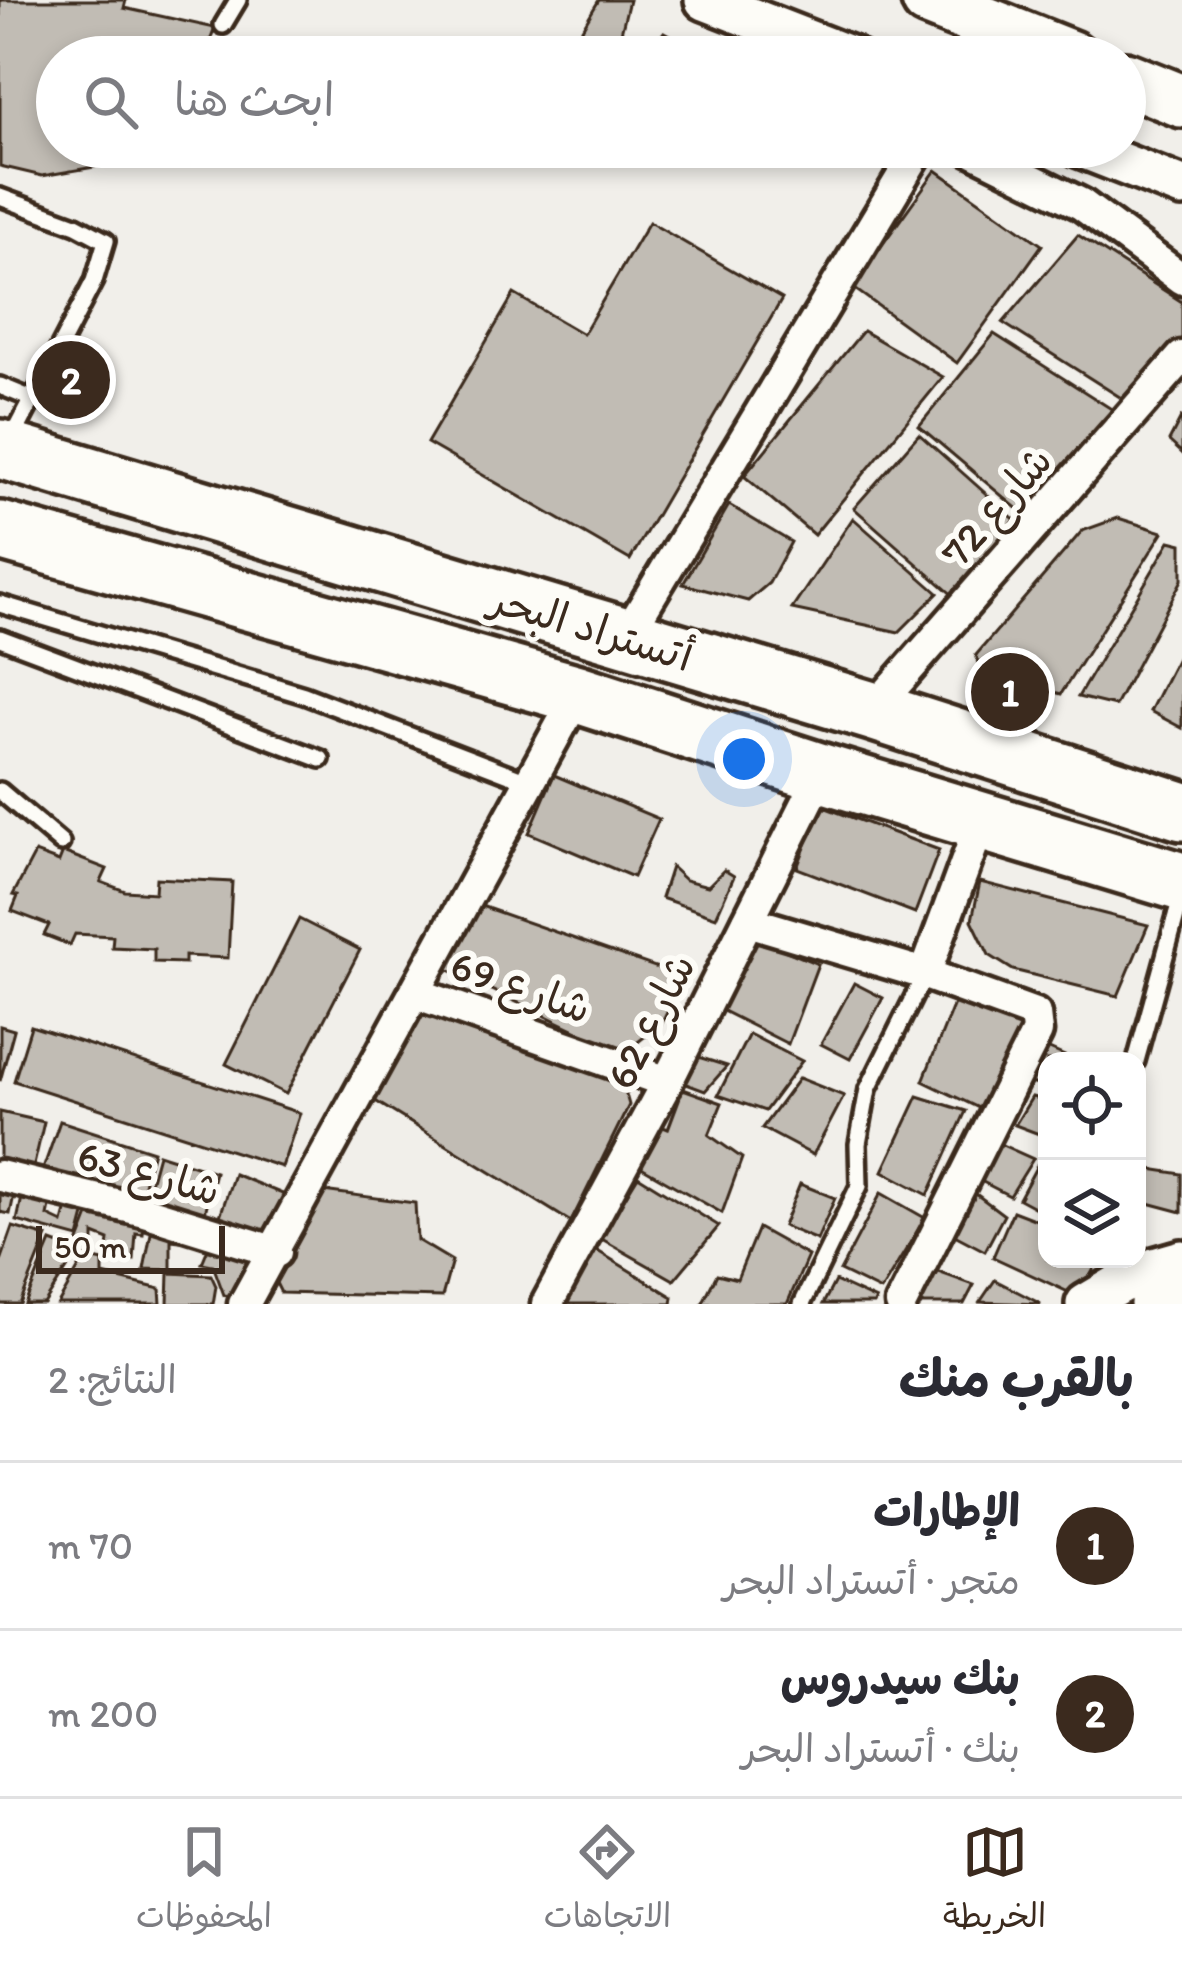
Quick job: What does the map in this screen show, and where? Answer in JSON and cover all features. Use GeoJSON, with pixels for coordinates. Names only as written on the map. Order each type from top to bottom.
{"type":"FeatureCollection","features":[{"type":"Feature","properties":{"kind":"highway"},"geometry":{"type":"LineString","coordinates":[[928,0],[1018,36]]}},
{"type":"Feature","properties":{"kind":"highway"},"geometry":{"type":"LineString","coordinates":[[1146,86],[1182,101]]}},
{"type":"Feature","properties":{"kind":"highway","name":"أتستراد البحر"},"geometry":{"type":"LineString","coordinates":[[3,450],[872,711],[1182,811]]}},
{"type":"Feature","properties":{"kind":"highway","name":"أتستراد البحر"},"geometry":{"type":"LineString","coordinates":[[1,535],[578,694],[1182,882]]}},
{"type":"Feature","properties":{"kind":"street"},"geometry":{"type":"LineString","coordinates":[[705,0],[797,36]]}},
{"type":"Feature","properties":{"kind":"street"},"geometry":{"type":"LineString","coordinates":[[625,638],[907,168]]}},
{"type":"Feature","properties":{"kind":"street"},"geometry":{"type":"LineString","coordinates":[[1008,168],[1081,204],[1182,279]]}},
{"type":"Feature","properties":{"kind":"street"},"geometry":{"type":"LineString","coordinates":[[1134,168],[1182,187]]}},
{"type":"Feature","properties":{"kind":"street","name":"شارع 72"},"geometry":{"type":"LineString","coordinates":[[872,711],[1182,357]]}},
{"type":"Feature","properties":{"kind":"street"},"geometry":{"type":"LineString","coordinates":[[244,1304],[578,694]]}},
{"type":"Feature","properties":{"kind":"street","name":"شارع 62"},"geometry":{"type":"LineString","coordinates":[[547,1304],[667,1082],[822,773]]}},
{"type":"Feature","properties":{"kind":"street"},"geometry":{"type":"LineString","coordinates":[[925,974],[981,821]]}},
{"type":"Feature","properties":{"kind":"street"},"geometry":{"type":"LineString","coordinates":[[748,921],[925,974],[1035,1014],[1036,1031],[901,1304]]}},
{"type":"Feature","properties":{"kind":"street","name":"شارع 69"},"geometry":{"type":"LineString","coordinates":[[415,994],[667,1082]]}},
{"type":"Feature","properties":{"kind":"street","name":"شارع 63"},"geometry":{"type":"LineString","coordinates":[[0,1176],[144,1211],[276,1252]]}},
{"type":"Feature","properties":{"kind":"street"},"geometry":{"type":"LineString","coordinates":[[1086,1304],[1140,1271],[1182,1260]]}},
{"type":"Feature","properties":{"kind":"street"},"geometry":{"type":"LineString","coordinates":[[1150,1304],[1182,1292]]}},
{"type":"Feature","properties":{"kind":"lane"},"geometry":{"type":"LineString","coordinates":[[223,25],[238,0]]}},
{"type":"Feature","properties":{"kind":"lane"},"geometry":{"type":"LineString","coordinates":[[0,197],[106,241],[94,281],[3,450]]}},
{"type":"Feature","properties":{"kind":"lane"},"geometry":{"type":"LineString","coordinates":[[0,386],[32,399]]}},
{"type":"Feature","properties":{"kind":"lane"},"geometry":{"type":"LineString","coordinates":[[0,604],[304,695],[530,782]]}},
{"type":"Feature","properties":{"kind":"lane"},"geometry":{"type":"LineString","coordinates":[[0,638],[321,759]]}},
{"type":"Feature","properties":{"kind":"lane"},"geometry":{"type":"LineString","coordinates":[[0,791],[61,843]]}},
{"type":"Feature","properties":{"kind":"lane"},"geometry":{"type":"LineString","coordinates":[[1138,1052],[1182,895]]}},
{"type":"Feature","properties":{"kind":"lane"},"geometry":{"type":"LineString","coordinates":[[802,1304],[859,1186],[858,1144],[868,1089],[925,974]]}},
{"type":"Feature","properties":{"kind":"building"},"geometry":{"type":"Polygon","coordinates":[[[0,0],[126,0],[124,8],[215,28],[212,36],[36,36],[36,168],[88,168],[42,176],[0,166],[0,0]]]}},
{"type":"Feature","properties":{"kind":"building"},"geometry":{"type":"Polygon","coordinates":[[[599,0],[629,0],[620,36],[578,36],[599,0]]]}},
{"type":"Feature","properties":{"kind":"building"},"geometry":{"type":"Polygon","coordinates":[[[936,170],[1042,245],[957,363],[852,287],[936,170]]]}},
{"type":"Feature","properties":{"kind":"building"},"geometry":{"type":"Polygon","coordinates":[[[649,222],[782,299],[630,560],[427,443],[514,294],[583,334],[649,222]]]}},
{"type":"Feature","properties":{"kind":"building"},"geometry":{"type":"Polygon","coordinates":[[[1078,235],[1182,302],[1182,338],[1123,399],[1003,323],[1078,235]]]}},
{"type":"Feature","properties":{"kind":"building"},"geometry":{"type":"Polygon","coordinates":[[[863,331],[943,377],[814,535],[744,476],[863,331]]]}},
{"type":"Feature","properties":{"kind":"building"},"geometry":{"type":"Polygon","coordinates":[[[994,334],[1113,410],[1021,512],[919,426],[994,334]]]}},
{"type":"Feature","properties":{"kind":"building"},"geometry":{"type":"Polygon","coordinates":[[[1182,416],[1182,453],[1169,441],[1182,416]]]}},
{"type":"Feature","properties":{"kind":"building"},"geometry":{"type":"Polygon","coordinates":[[[919,434],[1021,525],[956,598],[854,508],[919,434]]]}},
{"type":"Feature","properties":{"kind":"building"},"geometry":{"type":"Polygon","coordinates":[[[729,505],[791,542],[769,583],[748,601],[683,584],[729,505]]]}},
{"type":"Feature","properties":{"kind":"building"},"geometry":{"type":"Polygon","coordinates":[[[853,518],[938,593],[899,632],[792,609],[853,518]]]}},
{"type":"Feature","properties":{"kind":"building"},"geometry":{"type":"Polygon","coordinates":[[[1118,518],[1163,532],[1061,694],[982,671],[976,655],[1082,531],[1118,518]]]}},
{"type":"Feature","properties":{"kind":"building"},"geometry":{"type":"Polygon","coordinates":[[[1170,541],[1182,544],[1182,580],[1115,706],[1078,697],[1170,541]]]}},
{"type":"Feature","properties":{"kind":"building"},"geometry":{"type":"Polygon","coordinates":[[[1182,648],[1182,728],[1150,711],[1182,648]]]}},
{"type":"Feature","properties":{"kind":"building"},"geometry":{"type":"Polygon","coordinates":[[[554,775],[659,819],[633,877],[529,833],[554,775]]]}},
{"type":"Feature","properties":{"kind":"building"},"geometry":{"type":"Polygon","coordinates":[[[821,806],[939,850],[915,913],[797,868],[821,806]]]}},
{"type":"Feature","properties":{"kind":"building"},"geometry":{"type":"Polygon","coordinates":[[[63,852],[107,869],[101,882],[125,891],[155,893],[156,878],[232,882],[228,958],[185,956],[185,963],[154,962],[154,949],[112,947],[113,936],[75,934],[70,945],[44,935],[49,925],[12,911],[18,896],[13,895],[35,853],[59,862],[63,852]]]}},
{"type":"Feature","properties":{"kind":"building"},"geometry":{"type":"Polygon","coordinates":[[[671,867],[685,880],[708,886],[724,870],[734,876],[716,917],[661,898],[671,867]]]}},
{"type":"Feature","properties":{"kind":"building"},"geometry":{"type":"Polygon","coordinates":[[[980,882],[1148,925],[1118,996],[1013,970],[989,955],[972,920],[980,882]]]}},
{"type":"Feature","properties":{"kind":"building"},"geometry":{"type":"Polygon","coordinates":[[[481,906],[684,977],[662,1023],[624,1053],[447,969],[481,906]]]}},
{"type":"Feature","properties":{"kind":"building"},"geometry":{"type":"Polygon","coordinates":[[[299,919],[360,950],[286,1094],[226,1064],[299,919]]]}},
{"type":"Feature","properties":{"kind":"building"},"geometry":{"type":"Polygon","coordinates":[[[760,940],[818,964],[788,1044],[721,1010],[748,946],[760,940]]]}},
{"type":"Feature","properties":{"kind":"building"},"geometry":{"type":"Polygon","coordinates":[[[854,983],[883,998],[850,1059],[821,1044],[854,983]]]}},
{"type":"Feature","properties":{"kind":"building"},"geometry":{"type":"Polygon","coordinates":[[[955,1001],[1017,1016],[1021,1035],[987,1112],[923,1081],[955,1001]]]}},
{"type":"Feature","properties":{"kind":"building"},"geometry":{"type":"Polygon","coordinates":[[[422,1011],[618,1066],[629,1105],[571,1222],[364,1094],[422,1011]]]}},
{"type":"Feature","properties":{"kind":"building"},"geometry":{"type":"Polygon","coordinates":[[[0,1026],[14,1030],[0,1081],[0,1026]]]}},
{"type":"Feature","properties":{"kind":"building"},"geometry":{"type":"Polygon","coordinates":[[[31,1026],[300,1113],[282,1167],[14,1081],[31,1026]]]}},
{"type":"Feature","properties":{"kind":"building"},"geometry":{"type":"Polygon","coordinates":[[[749,1034],[802,1061],[765,1111],[718,1095],[749,1034]]]}},
{"type":"Feature","properties":{"kind":"building"},"geometry":{"type":"Polygon","coordinates":[[[692,1055],[727,1066],[705,1091],[678,1081],[692,1055]]]}},
{"type":"Feature","properties":{"kind":"building"},"geometry":{"type":"Polygon","coordinates":[[[799,1078],[844,1096],[813,1155],[762,1128],[799,1078]]]}},
{"type":"Feature","properties":{"kind":"building"},"geometry":{"type":"Polygon","coordinates":[[[683,1089],[722,1103],[709,1135],[742,1158],[722,1213],[636,1164],[656,1124],[668,1129],[683,1089]]]}},
{"type":"Feature","properties":{"kind":"building"},"geometry":{"type":"Polygon","coordinates":[[[918,1096],[966,1111],[928,1195],[883,1171],[918,1096]]]}},
{"type":"Feature","properties":{"kind":"building"},"geometry":{"type":"Polygon","coordinates":[[[1032,1097],[1038,1099],[1038,1134],[1015,1125],[1032,1097]]]}},
{"type":"Feature","properties":{"kind":"building"},"geometry":{"type":"Polygon","coordinates":[[[0,1112],[44,1122],[31,1178],[0,1171],[0,1112]]]}},
{"type":"Feature","properties":{"kind":"building"},"geometry":{"type":"Polygon","coordinates":[[[60,1121],[153,1151],[138,1206],[41,1175],[60,1121]]]}},
{"type":"Feature","properties":{"kind":"building"},"geometry":{"type":"Polygon","coordinates":[[[1000,1144],[1033,1159],[1010,1196],[977,1179],[1000,1144]]]}},
{"type":"Feature","properties":{"kind":"building"},"geometry":{"type":"Polygon","coordinates":[[[158,1154],[215,1172],[202,1225],[144,1205],[158,1154]]]}},
{"type":"Feature","properties":{"kind":"building"},"geometry":{"type":"Polygon","coordinates":[[[1038,1164],[1038,1209],[1019,1199],[1038,1164]]]}},
{"type":"Feature","properties":{"kind":"building"},"geometry":{"type":"Polygon","coordinates":[[[1146,1168],[1182,1174],[1182,1212],[1146,1202],[1146,1168]]]}},
{"type":"Feature","properties":{"kind":"building"},"geometry":{"type":"Polygon","coordinates":[[[234,1174],[285,1195],[279,1223],[262,1239],[217,1225],[234,1174]]]}},
{"type":"Feature","properties":{"kind":"building"},"geometry":{"type":"Polygon","coordinates":[[[638,1176],[719,1226],[674,1280],[600,1238],[638,1176]]]}},
{"type":"Feature","properties":{"kind":"building"},"geometry":{"type":"Polygon","coordinates":[[[0,1182],[16,1186],[10,1214],[0,1212],[0,1182]]]}},
{"type":"Feature","properties":{"kind":"building"},"geometry":{"type":"Polygon","coordinates":[[[800,1184],[835,1198],[817,1240],[783,1226],[800,1184]]]}},
{"type":"Feature","properties":{"kind":"building"},"geometry":{"type":"Polygon","coordinates":[[[24,1188],[52,1197],[48,1216],[63,1223],[68,1204],[87,1208],[79,1238],[17,1221],[24,1188]]]}},
{"type":"Feature","properties":{"kind":"building"},"geometry":{"type":"Polygon","coordinates":[[[315,1190],[415,1203],[417,1240],[452,1261],[442,1297],[281,1293],[269,1269],[315,1190]]]}},
{"type":"Feature","properties":{"kind":"building"},"geometry":{"type":"Polygon","coordinates":[[[972,1191],[1004,1215],[985,1251],[947,1231],[972,1191]]]}},
{"type":"Feature","properties":{"kind":"building"},"geometry":{"type":"Polygon","coordinates":[[[881,1193],[925,1218],[881,1291],[840,1271],[881,1193]]]}},
{"type":"Feature","properties":{"kind":"building"},"geometry":{"type":"Polygon","coordinates":[[[92,1208],[112,1213],[116,1221],[118,1209],[144,1225],[143,1234],[136,1233],[134,1260],[107,1255],[109,1240],[94,1234],[94,1249],[78,1244],[92,1208]]]}},
{"type":"Feature","properties":{"kind":"building"},"geometry":{"type":"Polygon","coordinates":[[[1013,1211],[1038,1221],[1038,1268],[1094,1268],[1079,1297],[993,1257],[1013,1211]]]}},
{"type":"Feature","properties":{"kind":"building"},"geometry":{"type":"Polygon","coordinates":[[[153,1223],[191,1232],[190,1242],[171,1240],[171,1270],[144,1269],[153,1223]]]}},
{"type":"Feature","properties":{"kind":"building"},"geometry":{"type":"Polygon","coordinates":[[[13,1227],[47,1237],[20,1304],[0,1304],[0,1264],[13,1227]]]}},
{"type":"Feature","properties":{"kind":"building"},"geometry":{"type":"Polygon","coordinates":[[[758,1228],[808,1256],[787,1304],[702,1304],[717,1274],[737,1279],[758,1228]]]}},
{"type":"Feature","properties":{"kind":"building"},"geometry":{"type":"Polygon","coordinates":[[[51,1242],[78,1252],[44,1304],[25,1304],[51,1242]]]}},
{"type":"Feature","properties":{"kind":"building"},"geometry":{"type":"Polygon","coordinates":[[[209,1246],[252,1249],[259,1263],[236,1297],[224,1295],[213,1265],[202,1263],[209,1246]]]}},
{"type":"Feature","properties":{"kind":"building"},"geometry":{"type":"Polygon","coordinates":[[[591,1247],[673,1297],[672,1304],[566,1304],[591,1247]]]}},
{"type":"Feature","properties":{"kind":"building"},"geometry":{"type":"Polygon","coordinates":[[[85,1257],[103,1261],[103,1275],[160,1289],[161,1304],[58,1304],[85,1257]]]}},
{"type":"Feature","properties":{"kind":"building"},"geometry":{"type":"Polygon","coordinates":[[[927,1268],[974,1285],[964,1304],[908,1304],[927,1268]]]}},
{"type":"Feature","properties":{"kind":"building"},"geometry":{"type":"Polygon","coordinates":[[[169,1273],[211,1275],[216,1286],[213,1304],[168,1304],[169,1273]]]}},
{"type":"Feature","properties":{"kind":"building"},"geometry":{"type":"Polygon","coordinates":[[[995,1280],[1041,1304],[980,1302],[995,1280]]]}},
{"type":"Feature","properties":{"kind":"building"},"geometry":{"type":"Polygon","coordinates":[[[835,1281],[876,1300],[874,1304],[823,1304],[835,1281]]]}},
{"type":"Feature","properties":{"kind":"place","name":"بنك سيدروس"},"geometry":{"type":"Point","coordinates":[71,380]}},
{"type":"Feature","properties":{"kind":"place","name":"الإطارات"},"geometry":{"type":"Point","coordinates":[1010,692]}}]}
